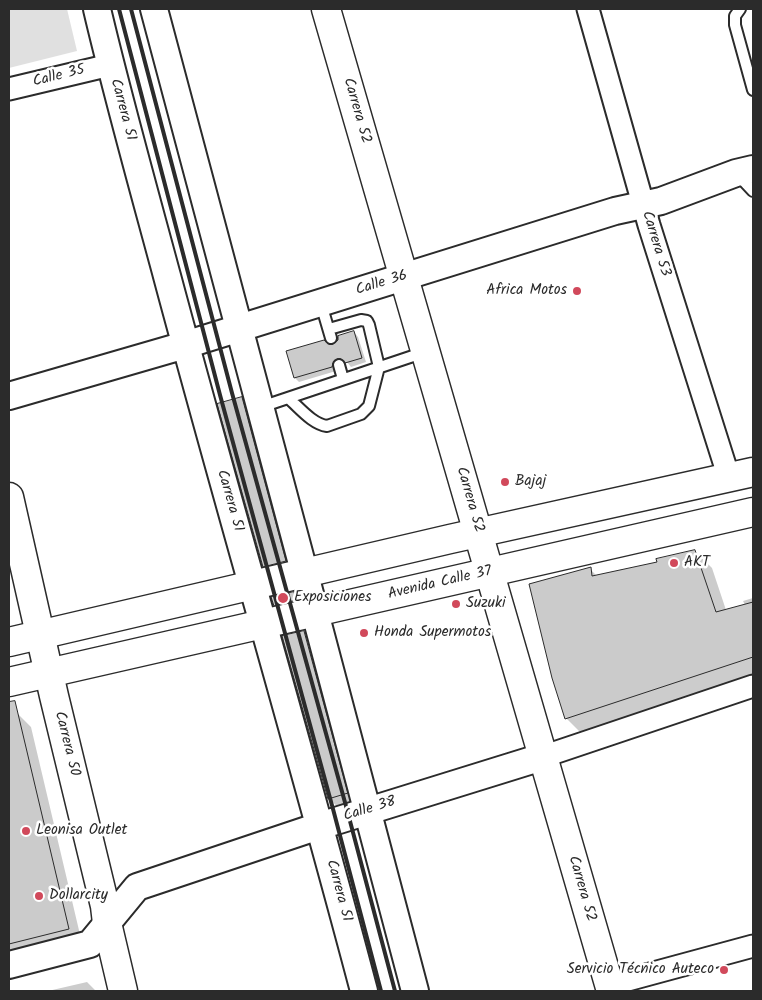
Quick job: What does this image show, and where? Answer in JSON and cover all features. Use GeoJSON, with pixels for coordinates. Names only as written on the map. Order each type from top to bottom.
{"type":"FeatureCollection","features":[{"type":"Feature","properties":{"kind":"main road","name":"Carrera 52"},"geometry":{"type":"LineString","coordinates":[[326,9],[610,988]]}},
{"type":"Feature","properties":{"kind":"main road"},"geometry":{"type":"LineString","coordinates":[[9,642],[478,532],[741,475]]}},
{"type":"Feature","properties":{"kind":"main road","name":"Carrera 50"},"geometry":{"type":"LineString","coordinates":[[9,497],[105,906],[107,923],[123,991]]}},
{"type":"Feature","properties":{"kind":"main road","name":"Avenida Calle 37"},"geometry":{"type":"LineString","coordinates":[[9,682],[753,512]]}},
{"type":"Feature","properties":{"kind":"street","name":"Carrera 51"},"geometry":{"type":"LineString","coordinates":[[97,9],[185,345],[320,826],[364,991]]}},
{"type":"Feature","properties":{"kind":"street"},"geometry":{"type":"LineString","coordinates":[[154,9],[415,991]]}},
{"type":"Feature","properties":{"kind":"street","name":"Carrera 53"},"geometry":{"type":"LineString","coordinates":[[588,9],[643,205],[741,475]]}},
{"type":"Feature","properties":{"kind":"street","name":"Calle 35"},"geometry":{"type":"LineString","coordinates":[[9,89],[110,64]]}},
{"type":"Feature","properties":{"kind":"street","name":"Calle 36"},"geometry":{"type":"LineString","coordinates":[[9,396],[238,329],[615,211],[747,178]]}},
{"type":"Feature","properties":{"kind":"street","name":"Calle 38"},"geometry":{"type":"LineString","coordinates":[[9,965],[90,944],[137,887],[320,826],[542,757],[753,686]]}},
{"type":"Feature","properties":{"kind":"street"},"geometry":{"type":"LineString","coordinates":[[610,988],[753,946]]}},
{"type":"Feature","properties":{"kind":"lane"},"geometry":{"type":"LineString","coordinates":[[740,9],[735,16],[735,25],[750,63],[753,90]]}},
{"type":"Feature","properties":{"kind":"lane"},"geometry":{"type":"LineString","coordinates":[[288,398],[319,424],[327,426],[361,414],[369,406],[379,367],[369,325],[367,321],[361,320],[330,333],[321,302]]}},
{"type":"Feature","properties":{"kind":"lane"},"geometry":{"type":"LineString","coordinates":[[259,407],[426,351]]}},
{"type":"Feature","properties":{"kind":"lane"},"geometry":{"type":"LineString","coordinates":[[339,365],[343,379]]}},
{"type":"Feature","properties":{"kind":"shaded area"},"geometry":{"type":"Polygon","coordinates":[[[9,9],[67,9],[77,51],[9,68],[9,9]]]}},
{"type":"Feature","properties":{"kind":"building"},"geometry":{"type":"Polygon","coordinates":[[[354,331],[362,358],[345,363],[341,359],[337,359],[332,367],[294,378],[286,351],[324,340],[329,344],[333,344],[338,340],[338,336],[354,331]]]}},
{"type":"Feature","properties":{"kind":"building"},"geometry":{"type":"Polygon","coordinates":[[[242,397],[286,561],[263,567],[217,404],[242,397]]]}},
{"type":"Feature","properties":{"kind":"building"},"geometry":{"type":"Polygon","coordinates":[[[695,550],[716,612],[753,602],[753,657],[565,719],[552,678],[529,584],[591,567],[592,576],[657,562],[656,559],[695,550]]]}},
{"type":"Feature","properties":{"kind":"building"},"geometry":{"type":"Polygon","coordinates":[[[294,592],[296,600],[274,606],[271,597],[294,592]]]}},
{"type":"Feature","properties":{"kind":"building"},"geometry":{"type":"Polygon","coordinates":[[[304,631],[348,793],[328,799],[282,636],[304,631]]]}},
{"type":"Feature","properties":{"kind":"building"},"geometry":{"type":"Polygon","coordinates":[[[15,701],[69,929],[9,944],[9,702],[15,701]]]}},
{"type":"Feature","properties":{"kind":"railway"},"geometry":{"type":"LineString","coordinates":[[119,9],[220,395],[381,991]]}},
{"type":"Feature","properties":{"kind":"railway"},"geometry":{"type":"LineString","coordinates":[[131,9],[232,393],[395,991]]}},
{"type":"Feature","properties":{"kind":"place","name":"Africa Motos"},"geometry":{"type":"Point","coordinates":[577,291]}},
{"type":"Feature","properties":{"kind":"place","name":"Bajaj"},"geometry":{"type":"Point","coordinates":[505,482]}},
{"type":"Feature","properties":{"kind":"place","name":"AKT"},"geometry":{"type":"Point","coordinates":[674,563]}},
{"type":"Feature","properties":{"kind":"place","name":"Exposiciones"},"geometry":{"type":"Point","coordinates":[283,598]}},
{"type":"Feature","properties":{"kind":"place","name":"Suzuki"},"geometry":{"type":"Point","coordinates":[456,604]}},
{"type":"Feature","properties":{"kind":"place","name":"Honda Supermotos"},"geometry":{"type":"Point","coordinates":[364,633]}},
{"type":"Feature","properties":{"kind":"place","name":"Leonisa Outlet"},"geometry":{"type":"Point","coordinates":[26,831]}},
{"type":"Feature","properties":{"kind":"place","name":"Dollarcity"},"geometry":{"type":"Point","coordinates":[39,896]}},
{"type":"Feature","properties":{"kind":"place","name":"Servicio Técnico Auteco"},"geometry":{"type":"Point","coordinates":[724,970]}}]}
